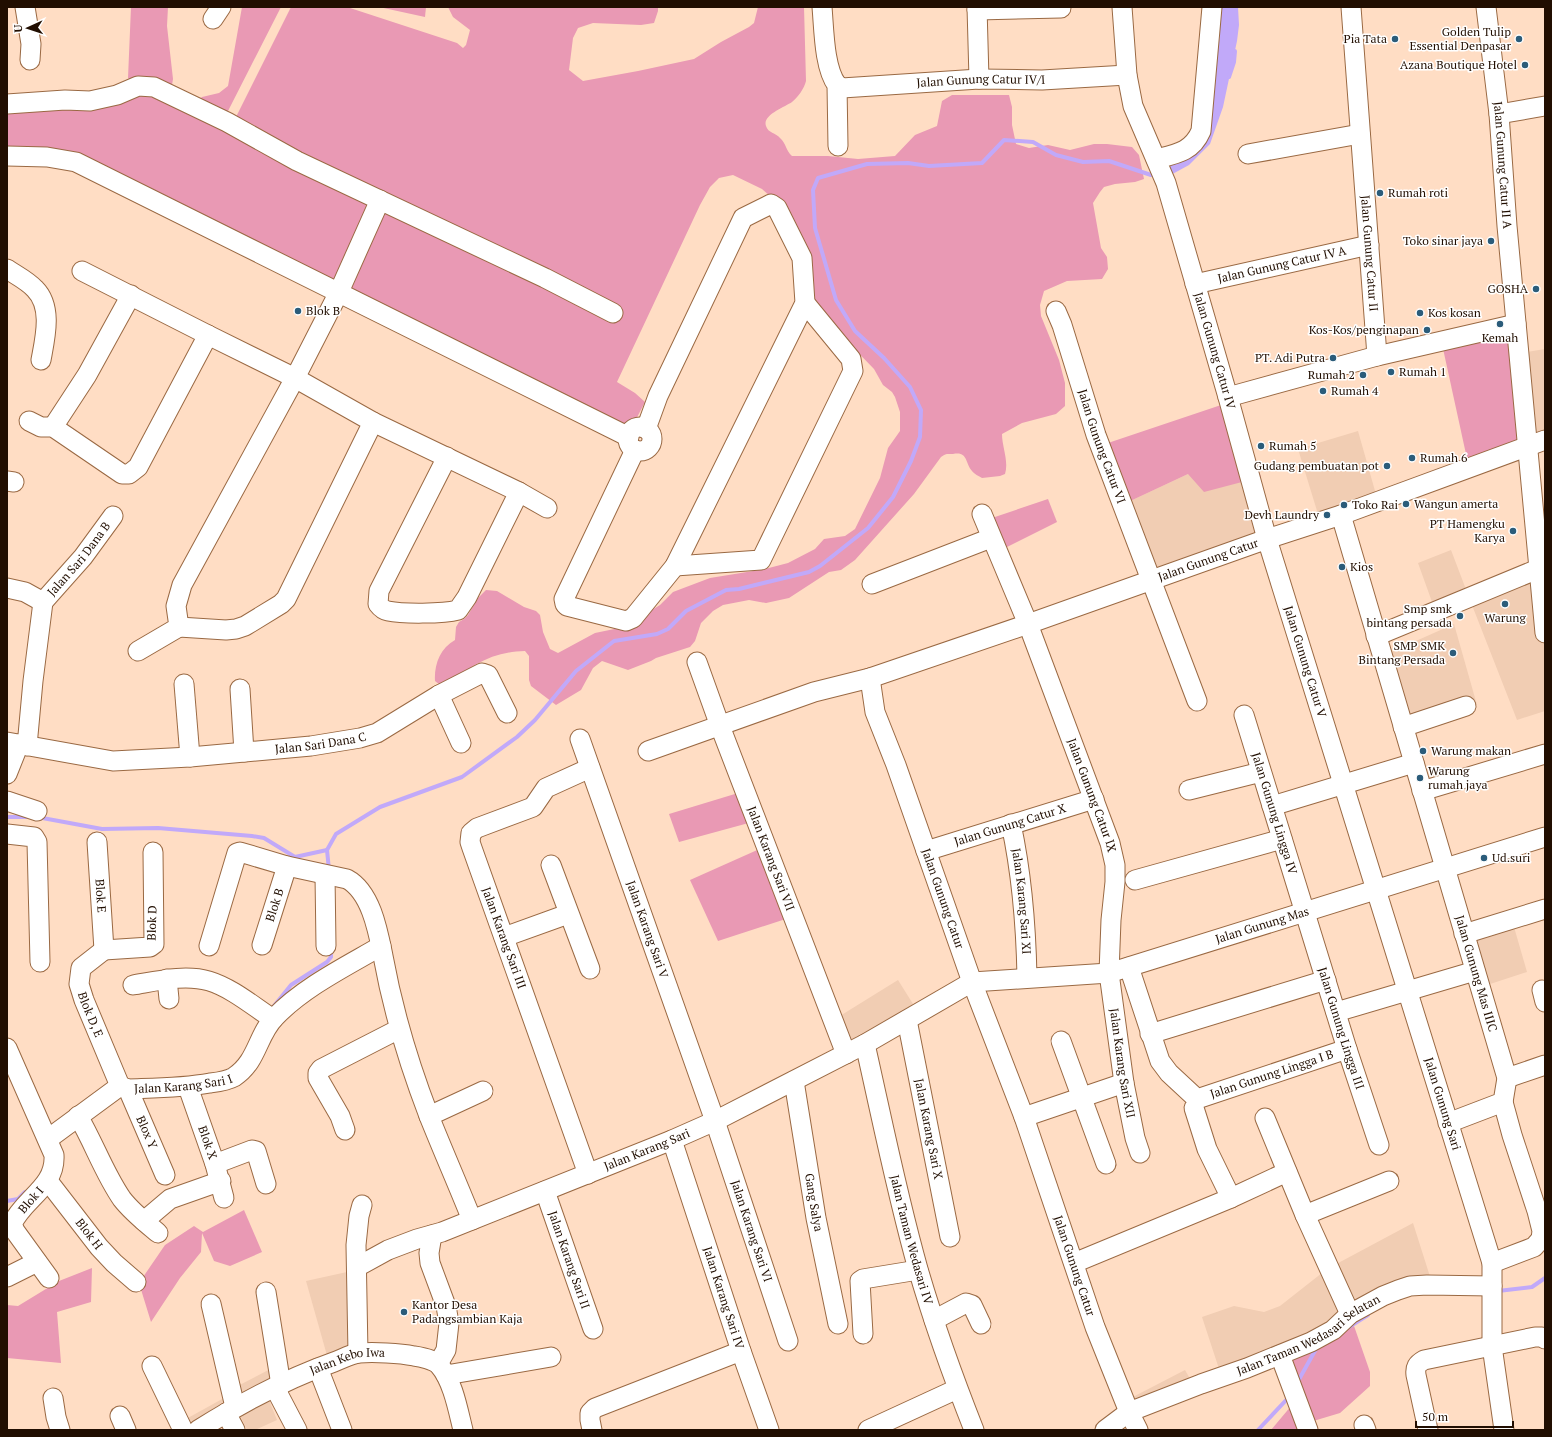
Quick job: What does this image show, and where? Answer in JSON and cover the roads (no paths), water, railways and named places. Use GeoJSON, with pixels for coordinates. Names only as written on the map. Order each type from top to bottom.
{"type":"FeatureCollection","features":[{"type":"Feature","properties":{"kind":"street"},"geometry":{"type":"LineString","coordinates":[[25,7],[31,44],[30,60]]}},
{"type":"Feature","properties":{"kind":"street"},"geometry":{"type":"LineString","coordinates":[[822,7],[828,67],[832,78],[837,85],[838,146]]}},
{"type":"Feature","properties":{"kind":"street","name":"Jalan Gunung Catur IV"},"geometry":{"type":"LineString","coordinates":[[1122,7],[1127,75],[1133,106],[1166,183],[1228,397],[1267,539]]}},
{"type":"Feature","properties":{"kind":"street"},"geometry":{"type":"LineString","coordinates":[[1157,161],[1191,147],[1201,131],[1212,7]]}},
{"type":"Feature","properties":{"kind":"street","name":"Jalan Gunung Catur II"},"geometry":{"type":"LineString","coordinates":[[1351,7],[1377,356]]}},
{"type":"Feature","properties":{"kind":"street","name":"Jalan Gunung Catur II A"},"geometry":{"type":"LineString","coordinates":[[1486,7],[1499,114],[1506,226],[1516,324]]}},
{"type":"Feature","properties":{"kind":"street"},"geometry":{"type":"LineString","coordinates":[[979,79],[977,9],[1061,8]]}},
{"type":"Feature","properties":{"kind":"street","name":"Jalan Gunung Catur IV/I"},"geometry":{"type":"LineString","coordinates":[[837,85],[842,88],[979,79],[1042,80],[1127,75]]}},
{"type":"Feature","properties":{"kind":"street"},"geometry":{"type":"LineString","coordinates":[[7,104],[65,100],[90,102],[138,86],[154,87],[227,122],[297,161],[545,278],[613,313]]}},
{"type":"Feature","properties":{"kind":"street"},"geometry":{"type":"LineString","coordinates":[[1499,114],[1545,106]]}},
{"type":"Feature","properties":{"kind":"street"},"geometry":{"type":"LineString","coordinates":[[1248,154],[1360,134]]}},
{"type":"Feature","properties":{"kind":"street"},"geometry":{"type":"LineString","coordinates":[[7,156],[47,157],[76,162],[632,443]]}},
{"type":"Feature","properties":{"kind":"street"},"geometry":{"type":"LineString","coordinates":[[179,627],[176,606],[182,585],[295,378],[338,294],[380,200]]}},
{"type":"Feature","properties":{"kind":"street"},"geometry":{"type":"LineString","coordinates":[[771,204],[778,208],[802,258],[805,303],[675,566],[633,618],[628,620],[616,619],[565,604],[565,597],[632,443],[630,433],[635,428],[646,429],[658,396],[743,218],[771,204]]}},
{"type":"Feature","properties":{"kind":"street","name":"Jalan Gunung Catur IV A"},"geometry":{"type":"LineString","coordinates":[[1195,284],[1369,245]]}},
{"type":"Feature","properties":{"kind":"street"},"geometry":{"type":"LineString","coordinates":[[7,270],[35,288],[42,298],[46,326],[41,360]]}},
{"type":"Feature","properties":{"kind":"street"},"geometry":{"type":"LineString","coordinates":[[82,271],[295,378],[374,422],[519,492],[547,508]]}},
{"type":"Feature","properties":{"kind":"street"},"geometry":{"type":"LineString","coordinates":[[53,427],[87,374],[131,295]]}},
{"type":"Feature","properties":{"kind":"street"},"geometry":{"type":"LineString","coordinates":[[675,566],[761,560],[853,370],[851,359],[805,303]]}},
{"type":"Feature","properties":{"kind":"street","name":"Jalan Gunung Catur VI"},"geometry":{"type":"LineString","coordinates":[[1056,311],[1062,325],[1096,435],[1197,701]]}},
{"type":"Feature","properties":{"kind":"street"},"geometry":{"type":"LineString","coordinates":[[1228,397],[1377,356],[1516,324],[1545,633]]}},
{"type":"Feature","properties":{"kind":"street"},"geometry":{"type":"LineString","coordinates":[[28,421],[41,427],[53,427],[122,474],[134,472],[208,335]]}},
{"type":"Feature","properties":{"kind":"street"},"geometry":{"type":"LineString","coordinates":[[138,651],[179,627],[226,630],[236,629],[245,626],[281,604],[286,599],[374,422]]}},
{"type":"Feature","properties":{"kind":"street","name":"Jalan Gunung Catur"},"geometry":{"type":"LineString","coordinates":[[648,751],[814,692],[870,678],[1028,624],[1267,539],[1341,515],[1545,440]]}},
{"type":"Feature","properties":{"kind":"street"},"geometry":{"type":"LineString","coordinates":[[447,457],[379,591],[378,604],[382,609],[388,611],[415,612],[448,612],[458,610],[466,598],[519,492]]}},
{"type":"Feature","properties":{"kind":"street","name":"Jalan Gunung Catur IX"},"geometry":{"type":"LineString","coordinates":[[982,514],[1028,624],[1110,843],[1115,865],[1115,882],[1111,920],[1109,973]]}},
{"type":"Feature","properties":{"kind":"street","name":"Jalan Gunung Mas IIIC"},"geometry":{"type":"LineString","coordinates":[[1341,515],[1507,1078]]}},
{"type":"Feature","properties":{"kind":"street","name":"Jalan Sari Dana B"},"geometry":{"type":"LineString","coordinates":[[43,602],[83,557],[113,516]]}},
{"type":"Feature","properties":{"kind":"street"},"geometry":{"type":"LineString","coordinates":[[872,584],[991,538]]}},
{"type":"Feature","properties":{"kind":"street","name":"Jalan Gunung Catur V"},"geometry":{"type":"LineString","coordinates":[[1267,539],[1343,784]]}},
{"type":"Feature","properties":{"kind":"street"},"geometry":{"type":"LineString","coordinates":[[1376,636],[1538,569]]}},
{"type":"Feature","properties":{"kind":"street"},"geometry":{"type":"LineString","coordinates":[[7,588],[25,592],[43,602],[33,681],[18,744],[7,774]]}},
{"type":"Feature","properties":{"kind":"street","name":"Jalan Karang Sari VII"},"geometry":{"type":"LineString","coordinates":[[696,662],[846,1054]]}},
{"type":"Feature","properties":{"kind":"street","name":"Jalan Sari Dana C"},"geometry":{"type":"LineString","coordinates":[[18,744],[113,761],[190,757],[311,746],[368,736],[390,725],[438,695],[482,673],[488,675],[507,713]]}},
{"type":"Feature","properties":{"kind":"street","name":"Jalan Gunung Catur"},"geometry":{"type":"LineString","coordinates":[[870,678],[875,712],[972,982],[1024,1117],[1095,1327],[1128,1412],[1138,1430]]}},
{"type":"Feature","properties":{"kind":"street"},"geometry":{"type":"LineString","coordinates":[[184,684],[190,757]]}},
{"type":"Feature","properties":{"kind":"street"},"geometry":{"type":"LineString","coordinates":[[240,689],[244,752]]}},
{"type":"Feature","properties":{"kind":"street"},"geometry":{"type":"LineString","coordinates":[[438,695],[461,743]]}},
{"type":"Feature","properties":{"kind":"street"},"geometry":{"type":"LineString","coordinates":[[1403,727],[1466,706]]}},
{"type":"Feature","properties":{"kind":"street","name":"Jalan Gunung Lingga IV"},"geometry":{"type":"LineString","coordinates":[[1244,715],[1304,912]]}},
{"type":"Feature","properties":{"kind":"street","name":"Jalan Karang Sari V"},"geometry":{"type":"LineString","coordinates":[[580,739],[715,1120]]}},
{"type":"Feature","properties":{"kind":"street"},"geometry":{"type":"LineString","coordinates":[[1422,791],[1545,754]]}},
{"type":"Feature","properties":{"kind":"street"},"geometry":{"type":"LineString","coordinates":[[1272,806],[1414,763]]}},
{"type":"Feature","properties":{"kind":"street","name":"Jalan Karang Sari III"},"geometry":{"type":"LineString","coordinates":[[588,1174],[470,842],[470,833],[477,828],[533,806],[546,788],[590,768]]}},
{"type":"Feature","properties":{"kind":"street"},"geometry":{"type":"LineString","coordinates":[[1189,790],[1261,772]]}},
{"type":"Feature","properties":{"kind":"street","name":"Jalan Gunung Sari"},"geometry":{"type":"LineString","coordinates":[[1343,784],[1492,1263],[1492,1346],[1504,1430]]}},
{"type":"Feature","properties":{"kind":"street","name":"Jalan Gunung Catur X"},"geometry":{"type":"LineString","coordinates":[[926,851],[1094,799]]}},
{"type":"Feature","properties":{"kind":"street"},"geometry":{"type":"LineString","coordinates":[[7,802],[37,811]]}},
{"type":"Feature","properties":{"kind":"street","name":"Jalan Karang Sari XI"},"geometry":{"type":"LineString","coordinates":[[1012,824],[1023,896],[1027,978]]}},
{"type":"Feature","properties":{"kind":"street"},"geometry":{"type":"LineString","coordinates":[[7,834],[34,837],[38,842],[40,962]]}},
{"type":"Feature","properties":{"kind":"street","name":"Jalan Gunung Mas"},"geometry":{"type":"LineString","coordinates":[[972,982],[1109,973],[1545,837]]}},
{"type":"Feature","properties":{"kind":"street"},"geometry":{"type":"LineString","coordinates":[[1135,880],[1282,839]]}},
{"type":"Feature","properties":{"kind":"street","name":"Blok E"},"geometry":{"type":"LineString","coordinates":[[98,842],[104,950]]}},
{"type":"Feature","properties":{"kind":"street","name":"Blok D"},"geometry":{"type":"LineString","coordinates":[[104,950],[150,947],[154,944],[153,852]]}},
{"type":"Feature","properties":{"kind":"street"},"geometry":{"type":"LineString","coordinates":[[209,946],[237,853],[240,852],[287,866],[347,879],[356,884],[362,890],[371,912],[381,946],[391,996],[400,1029],[429,1116],[472,1220]]}},
{"type":"Feature","properties":{"kind":"street"},"geometry":{"type":"LineString","coordinates":[[551,865],[568,914],[590,969]]}},
{"type":"Feature","properties":{"kind":"street","name":"Blok B"},"geometry":{"type":"LineString","coordinates":[[262,945],[287,866]]}},
{"type":"Feature","properties":{"kind":"street"},"geometry":{"type":"LineString","coordinates":[[325,875],[326,946]]}},
{"type":"Feature","properties":{"kind":"street"},"geometry":{"type":"LineString","coordinates":[[1464,934],[1545,909]]}},
{"type":"Feature","properties":{"kind":"street","name":"Jalan Gunung Lingga III"},"geometry":{"type":"LineString","coordinates":[[1304,912],[1379,1145]]}},
{"type":"Feature","properties":{"kind":"street"},"geometry":{"type":"LineString","coordinates":[[504,937],[568,914]]}},
{"type":"Feature","properties":{"kind":"street","name":"Jalan Karang Sari I"},"geometry":{"type":"LineString","coordinates":[[48,1139],[78,1116],[124,1088],[188,1087],[221,1081],[233,1077],[252,1059],[273,1019],[289,1003],[312,987],[381,946]]}},
{"type":"Feature","properties":{"kind":"street","name":"Blok D, E"},"geometry":{"type":"LineString","coordinates":[[104,950],[81,968],[79,984],[84,1000],[124,1088]]}},
{"type":"Feature","properties":{"kind":"street"},"geometry":{"type":"LineString","coordinates":[[1129,967],[1160,1061],[1195,1103],[1207,1149],[1231,1198]]}},
{"type":"Feature","properties":{"kind":"street"},"geometry":{"type":"LineString","coordinates":[[1336,1012],[1476,971]]}},
{"type":"Feature","properties":{"kind":"street","name":"Jalan Karang Sari XII"},"geometry":{"type":"LineString","coordinates":[[1109,973],[1124,1083],[1135,1138],[1140,1153]]}},
{"type":"Feature","properties":{"kind":"street"},"geometry":{"type":"LineString","coordinates":[[133,985],[167,979],[209,981],[228,989],[273,1019]]}},
{"type":"Feature","properties":{"kind":"street"},"geometry":{"type":"LineString","coordinates":[[167,979],[169,999]]}},
{"type":"Feature","properties":{"kind":"street"},"geometry":{"type":"LineString","coordinates":[[1150,1034],[1326,980]]}},
{"type":"Feature","properties":{"kind":"street","name":"Jalan Karang Sari"},"geometry":{"type":"LineString","coordinates":[[357,1267],[388,1250],[472,1220],[672,1140],[794,1081],[865,1044],[972,982]]}},
{"type":"Feature","properties":{"kind":"street","name":"Jalan Karang Sari X"},"geometry":{"type":"LineString","coordinates":[[907,1020],[950,1237]]}},
{"type":"Feature","properties":{"kind":"street"},"geometry":{"type":"LineString","coordinates":[[345,1130],[340,1116],[318,1078],[318,1073],[321,1070],[400,1029]]}},
{"type":"Feature","properties":{"kind":"street"},"geometry":{"type":"LineString","coordinates":[[1061,1041],[1106,1164]]}},
{"type":"Feature","properties":{"kind":"street","name":"Jalan Taman Wedasari IV"},"geometry":{"type":"LineString","coordinates":[[865,1044],[908,1233],[918,1270],[957,1389],[974,1430]]}},
{"type":"Feature","properties":{"kind":"street"},"geometry":{"type":"LineString","coordinates":[[7,1048],[54,1155],[55,1165],[48,1181]]}},
{"type":"Feature","properties":{"kind":"street","name":"Jalan Gunung Lingga I B"},"geometry":{"type":"LineString","coordinates":[[1195,1103],[1347,1049]]}},
{"type":"Feature","properties":{"kind":"street"},"geometry":{"type":"LineString","coordinates":[[1492,1263],[1534,1247],[1539,1243],[1542,1234],[1537,1211],[1512,1135],[1503,1102],[1507,1078],[1545,1065]]}},
{"type":"Feature","properties":{"kind":"street","name":"Gang Salya"},"geometry":{"type":"LineString","coordinates":[[794,1081],[816,1218],[838,1324]]}},
{"type":"Feature","properties":{"kind":"street"},"geometry":{"type":"LineString","coordinates":[[1024,1117],[1124,1083]]}},
{"type":"Feature","properties":{"kind":"street","name":"Blok X"},"geometry":{"type":"LineString","coordinates":[[188,1087],[220,1181]]}},
{"type":"Feature","properties":{"kind":"street","name":"Blox Y"},"geometry":{"type":"LineString","coordinates":[[124,1088],[165,1176]]}},
{"type":"Feature","properties":{"kind":"street"},"geometry":{"type":"LineString","coordinates":[[429,1116],[483,1091]]}},
{"type":"Feature","properties":{"kind":"street"},"geometry":{"type":"LineString","coordinates":[[1448,1123],[1503,1102]]}},
{"type":"Feature","properties":{"kind":"street"},"geometry":{"type":"LineString","coordinates":[[78,1116],[123,1200],[158,1233]]}},
{"type":"Feature","properties":{"kind":"street"},"geometry":{"type":"LineString","coordinates":[[1265,1118],[1305,1215],[1350,1314]]}},
{"type":"Feature","properties":{"kind":"street","name":"Jalan Karang Sari VI"},"geometry":{"type":"LineString","coordinates":[[715,1120],[788,1340]]}},
{"type":"Feature","properties":{"kind":"street","name":"Jalan Karang Sari IV"},"geometry":{"type":"LineString","coordinates":[[592,1430],[590,1413],[595,1408],[741,1351],[672,1140]]}},
{"type":"Feature","properties":{"kind":"street"},"geometry":{"type":"LineString","coordinates":[[144,1221],[170,1199],[220,1181],[252,1150],[256,1151],[258,1154],[266,1184]]}},
{"type":"Feature","properties":{"kind":"street"},"geometry":{"type":"LineString","coordinates":[[1074,1264],[1231,1198],[1287,1172]]}},
{"type":"Feature","properties":{"kind":"street","name":"Blok I"},"geometry":{"type":"LineString","coordinates":[[48,1181],[20,1212],[12,1224],[15,1231],[48,1278]]}},
{"type":"Feature","properties":{"kind":"street","name":"Blok H"},"geometry":{"type":"LineString","coordinates":[[48,1181],[99,1247],[114,1263],[136,1282]]}},
{"type":"Feature","properties":{"kind":"street"},"geometry":{"type":"LineString","coordinates":[[1305,1215],[1389,1181]]}},
{"type":"Feature","properties":{"kind":"street","name":"Jalan Karang Sari II"},"geometry":{"type":"LineString","coordinates":[[544,1191],[593,1329]]}},
{"type":"Feature","properties":{"kind":"street"},"geometry":{"type":"LineString","coordinates":[[358,1353],[356,1245],[359,1216],[362,1204]]}},
{"type":"Feature","properties":{"kind":"street"},"geometry":{"type":"LineString","coordinates":[[432,1235],[429,1253],[430,1263],[446,1306],[449,1323],[442,1370],[455,1398],[463,1430]]}},
{"type":"Feature","properties":{"kind":"street"},"geometry":{"type":"LineString","coordinates":[[7,1278],[37,1262]]}},
{"type":"Feature","properties":{"kind":"street"},"geometry":{"type":"LineString","coordinates":[[863,1334],[860,1281],[863,1279],[918,1270]]}},
{"type":"Feature","properties":{"kind":"street","name":"Jalan Taman Wedasari Selatan"},"geometry":{"type":"LineString","coordinates":[[1105,1430],[1128,1412],[1312,1342],[1333,1330],[1350,1314],[1383,1296],[1410,1286],[1492,1286]]}},
{"type":"Feature","properties":{"kind":"street"},"geometry":{"type":"LineString","coordinates":[[266,1292],[278,1386],[297,1430]]}},
{"type":"Feature","properties":{"kind":"street"},"geometry":{"type":"LineString","coordinates":[[934,1320],[966,1303],[972,1305],[981,1324]]}},
{"type":"Feature","properties":{"kind":"street"},"geometry":{"type":"LineString","coordinates":[[211,1304],[235,1430]]}},
{"type":"Feature","properties":{"kind":"street"},"geometry":{"type":"LineString","coordinates":[[1428,1430],[1416,1375],[1418,1363],[1424,1360],[1535,1337],[1542,1337],[1545,1339]]}},
{"type":"Feature","properties":{"kind":"street"},"geometry":{"type":"LineString","coordinates":[[741,1351],[769,1430]]}},
{"type":"Feature","properties":{"kind":"street","name":"Jalan Kebo Iwa"},"geometry":{"type":"LineString","coordinates":[[198,1430],[231,1410],[278,1386],[318,1368],[358,1353],[407,1354],[421,1357],[442,1370]]}},
{"type":"Feature","properties":{"kind":"street"},"geometry":{"type":"LineString","coordinates":[[1280,1355],[1308,1430]]}},
{"type":"Feature","properties":{"kind":"street"},"geometry":{"type":"LineString","coordinates":[[442,1370],[551,1357]]}},
{"type":"Feature","properties":{"kind":"street"},"geometry":{"type":"LineString","coordinates":[[152,1366],[183,1430]]}},
{"type":"Feature","properties":{"kind":"street"},"geometry":{"type":"LineString","coordinates":[[318,1368],[342,1430]]}},
{"type":"Feature","properties":{"kind":"street"},"geometry":{"type":"LineString","coordinates":[[868,1430],[957,1389]]}},
{"type":"Feature","properties":{"kind":"street"},"geometry":{"type":"LineString","coordinates":[[53,1398],[60,1430]]}},
{"type":"Feature","properties":{"kind":"waterway"},"geometry":{"type":"LineString","coordinates":[[1229,77],[1234,62],[1235,51]]}},
{"type":"Feature","properties":{"kind":"waterway"},"geometry":{"type":"LineString","coordinates":[[329,870],[327,850],[336,834],[380,807],[462,777],[517,737],[535,720],[576,671],[614,641],[657,634],[668,629],[686,611],[726,590],[739,589],[809,572],[820,566],[868,528],[893,497],[911,461],[920,437],[921,410],[910,387],[884,358],[855,331],[836,300],[815,228],[813,190],[818,178],[867,164],[908,163],[929,166],[982,163],[1004,140],[1033,142],[1056,155],[1083,162],[1109,161],[1151,175],[1157,174]]}},
{"type":"Feature","properties":{"kind":"waterway"},"geometry":{"type":"LineString","coordinates":[[7,817],[31,817]]}},
{"type":"Feature","properties":{"kind":"waterway"},"geometry":{"type":"LineString","coordinates":[[37,817],[102,829],[158,828],[252,836],[264,838],[295,857],[327,850]]}},
{"type":"Feature","properties":{"kind":"waterway"},"geometry":{"type":"LineString","coordinates":[[274,1006],[291,985],[327,962],[331,957],[331,949]]}},
{"type":"Feature","properties":{"kind":"waterway"},"geometry":{"type":"LineString","coordinates":[[7,1201],[18,1199],[25,1192]]}},
{"type":"Feature","properties":{"kind":"waterway"},"geometry":{"type":"LineString","coordinates":[[1498,1291],[1532,1287],[1545,1278]]}},
{"type":"Feature","properties":{"kind":"waterway"},"geometry":{"type":"LineString","coordinates":[[1349,1327],[1368,1315]]}},
{"type":"Feature","properties":{"kind":"waterway"},"geometry":{"type":"LineString","coordinates":[[1297,1383],[1316,1349]]}},
{"type":"Feature","properties":{"kind":"waterway"},"geometry":{"type":"LineString","coordinates":[[1258,1430],[1289,1397]]}},
{"type":"Feature","properties":{"kind":"place","name":"Pia Tata"},"geometry":{"type":"Point","coordinates":[1395,39]}},
{"type":"Feature","properties":{"kind":"place","name":"Golden Tulip Essential Denpasar"},"geometry":{"type":"Point","coordinates":[1519,39]}},
{"type":"Feature","properties":{"kind":"place","name":"Azana Boutique Hotel"},"geometry":{"type":"Point","coordinates":[1525,65]}},
{"type":"Feature","properties":{"kind":"place","name":"Rumah roti"},"geometry":{"type":"Point","coordinates":[1380,193]}},
{"type":"Feature","properties":{"kind":"place","name":"Toko sinar jaya"},"geometry":{"type":"Point","coordinates":[1491,241]}},
{"type":"Feature","properties":{"kind":"place","name":"GOSHA"},"geometry":{"type":"Point","coordinates":[1536,289]}},
{"type":"Feature","properties":{"kind":"place","name":"Blok B"},"geometry":{"type":"Point","coordinates":[298,311]}},
{"type":"Feature","properties":{"kind":"place","name":"Kos kosan"},"geometry":{"type":"Point","coordinates":[1420,313]}},
{"type":"Feature","properties":{"kind":"place","name":"Kemah"},"geometry":{"type":"Point","coordinates":[1500,324]}},
{"type":"Feature","properties":{"kind":"place","name":"Kos-Kos/penginapan"},"geometry":{"type":"Point","coordinates":[1427,330]}},
{"type":"Feature","properties":{"kind":"place","name":"PT. Adi Putra"},"geometry":{"type":"Point","coordinates":[1333,358]}},
{"type":"Feature","properties":{"kind":"place","name":"Rumah 1"},"geometry":{"type":"Point","coordinates":[1391,372]}},
{"type":"Feature","properties":{"kind":"place","name":"Rumah 2"},"geometry":{"type":"Point","coordinates":[1363,375]}},
{"type":"Feature","properties":{"kind":"place","name":"Rumah 4"},"geometry":{"type":"Point","coordinates":[1323,391]}},
{"type":"Feature","properties":{"kind":"place","name":"Rumah 5"},"geometry":{"type":"Point","coordinates":[1261,446]}},
{"type":"Feature","properties":{"kind":"place","name":"Rumah 6"},"geometry":{"type":"Point","coordinates":[1412,458]}},
{"type":"Feature","properties":{"kind":"place","name":"Gudang pembuatan pot"},"geometry":{"type":"Point","coordinates":[1387,466]}},
{"type":"Feature","properties":{"kind":"place","name":"Wangun amerta"},"geometry":{"type":"Point","coordinates":[1406,504]}},
{"type":"Feature","properties":{"kind":"place","name":"Toko Rai"},"geometry":{"type":"Point","coordinates":[1344,505]}},
{"type":"Feature","properties":{"kind":"place","name":"Devh Laundry"},"geometry":{"type":"Point","coordinates":[1327,515]}},
{"type":"Feature","properties":{"kind":"place","name":"PT Hamengku Karya"},"geometry":{"type":"Point","coordinates":[1513,531]}},
{"type":"Feature","properties":{"kind":"place","name":"Kios"},"geometry":{"type":"Point","coordinates":[1342,567]}},
{"type":"Feature","properties":{"kind":"place","name":"Warung"},"geometry":{"type":"Point","coordinates":[1505,604]}},
{"type":"Feature","properties":{"kind":"place","name":"Smp smk bintang persada"},"geometry":{"type":"Point","coordinates":[1460,616]}},
{"type":"Feature","properties":{"kind":"place","name":"SMP SMK Bintang Persada"},"geometry":{"type":"Point","coordinates":[1453,653]}},
{"type":"Feature","properties":{"kind":"place","name":"Warung makan"},"geometry":{"type":"Point","coordinates":[1423,751]}},
{"type":"Feature","properties":{"kind":"place","name":"Warung rumah jaya"},"geometry":{"type":"Point","coordinates":[1420,778]}},
{"type":"Feature","properties":{"kind":"place","name":"Ud.suri"},"geometry":{"type":"Point","coordinates":[1484,858]}},
{"type":"Feature","properties":{"kind":"place","name":"Kantor Desa Padangsambian Kaja"},"geometry":{"type":"Point","coordinates":[404,1312]}}]}
